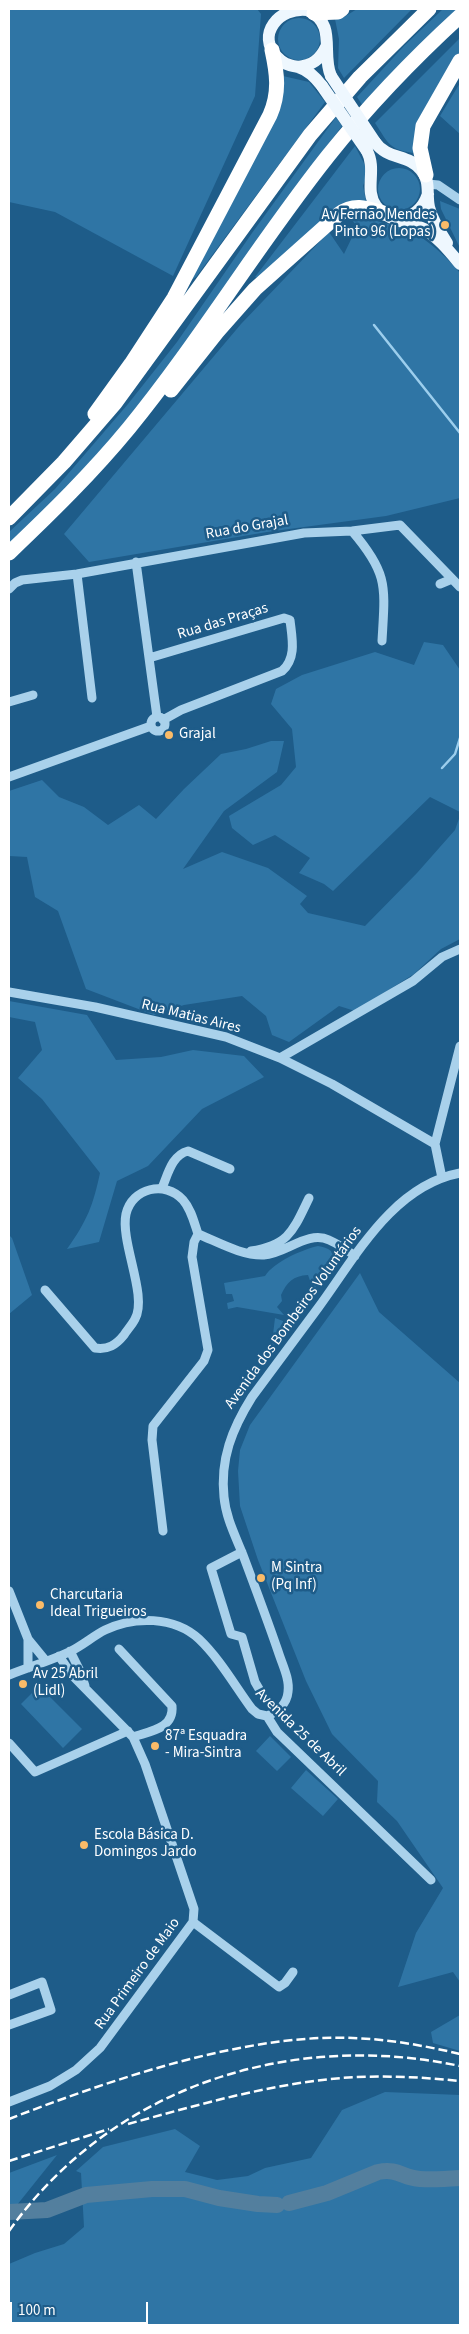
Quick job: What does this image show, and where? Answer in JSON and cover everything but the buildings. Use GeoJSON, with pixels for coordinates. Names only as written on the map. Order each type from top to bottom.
{"type":"FeatureCollection","features":[{"type":"Feature","properties":{"kind":"highway"},"geometry":{"type":"LineString","coordinates":[[309,11],[338,12],[342,9]]}},
{"type":"Feature","properties":{"kind":"highway"},"geometry":{"type":"LineString","coordinates":[[9,518],[64,462],[115,403],[151,357],[310,135],[367,70],[429,9]]}},
{"type":"Feature","properties":{"kind":"highway"},"geometry":{"type":"LineString","coordinates":[[9,553],[70,495],[129,428],[192,345],[328,156],[384,90],[460,16]]}},
{"type":"Feature","properties":{"kind":"highway"},"geometry":{"type":"LineString","coordinates":[[64,462],[169,306],[270,115],[277,90],[276,69],[272,50]]}},
{"type":"Feature","properties":{"kind":"highway"},"geometry":{"type":"LineString","coordinates":[[427,185],[420,148],[423,126],[460,62]]}},
{"type":"Feature","properties":{"kind":"highway"},"geometry":{"type":"LineString","coordinates":[[129,428],[173,388],[217,332],[255,290],[339,214],[359,207],[387,215]]}},
{"type":"Feature","properties":{"kind":"main road"},"geometry":{"type":"LineString","coordinates":[[271,9],[273,24]]}},
{"type":"Feature","properties":{"kind":"main road"},"geometry":{"type":"LineString","coordinates":[[327,81],[298,67],[282,63],[272,50],[270,33],[273,24],[279,16],[287,11],[309,11],[326,28],[327,81],[371,147],[372,198],[387,215],[424,230],[458,261]]}},
{"type":"Feature","properties":{"kind":"main road"},"geometry":{"type":"LineString","coordinates":[[298,67],[316,62],[326,46]]}},
{"type":"Feature","properties":{"kind":"main road"},"geometry":{"type":"LineString","coordinates":[[371,147],[420,168],[427,185],[430,209],[434,220],[458,261]]}},
{"type":"Feature","properties":{"kind":"main road"},"geometry":{"type":"LineString","coordinates":[[371,179],[383,164],[392,160],[402,159]]}},
{"type":"Feature","properties":{"kind":"main road"},"geometry":{"type":"LineString","coordinates":[[387,215],[401,218],[419,211],[425,203],[427,185]]}},
{"type":"Feature","properties":{"kind":"street"},"geometry":{"type":"LineString","coordinates":[[427,185],[438,185],[460,200]]}},
{"type":"Feature","properties":{"kind":"street","name":"Rua do Grajal"},"geometry":{"type":"LineString","coordinates":[[12,586],[304,533],[352,531],[400,524],[460,587]]}},
{"type":"Feature","properties":{"kind":"street"},"geometry":{"type":"LineString","coordinates":[[352,531],[367,549],[381,572],[385,597],[382,641]]}},
{"type":"Feature","properties":{"kind":"street"},"geometry":{"type":"LineString","coordinates":[[136,562],[149,658],[160,718],[165,726],[162,731],[155,731],[151,726]]}},
{"type":"Feature","properties":{"kind":"street"},"geometry":{"type":"LineString","coordinates":[[77,574],[92,698]]}},
{"type":"Feature","properties":{"kind":"street"},"geometry":{"type":"LineString","coordinates":[[440,584],[452,579]]}},
{"type":"Feature","properties":{"kind":"street","name":"Rua das Praças"},"geometry":{"type":"LineString","coordinates":[[149,658],[284,618],[290,620],[293,653],[289,665],[282,671],[160,718]]}},
{"type":"Feature","properties":{"kind":"street"},"geometry":{"type":"LineString","coordinates":[[9,702],[32,695]]}},
{"type":"Feature","properties":{"kind":"street"},"geometry":{"type":"LineString","coordinates":[[151,726],[153,719],[160,718]]}},
{"type":"Feature","properties":{"kind":"street"},"geometry":{"type":"LineString","coordinates":[[9,777],[151,726]]}},
{"type":"Feature","properties":{"kind":"street"},"geometry":{"type":"LineString","coordinates":[[280,1058],[413,981],[442,957],[460,949]]}},
{"type":"Feature","properties":{"kind":"street","name":"Rua Matias Aires"},"geometry":{"type":"LineString","coordinates":[[9,992],[95,1008],[226,1037],[280,1058],[332,1084],[435,1144]]}},
{"type":"Feature","properties":{"kind":"street"},"geometry":{"type":"LineString","coordinates":[[442,1178],[435,1144],[460,1046]]}},
{"type":"Feature","properties":{"kind":"street"},"geometry":{"type":"LineString","coordinates":[[162,1188],[175,1158],[182,1152],[188,1151],[230,1169]]}},
{"type":"Feature","properties":{"kind":"street","name":"Avenida dos Bombeiros Voluntários"},"geometry":{"type":"LineString","coordinates":[[267,1716],[274,1713],[285,1702],[288,1683],[242,1552],[230,1525],[224,1497],[224,1456],[230,1438],[238,1419],[252,1397],[375,1229],[415,1192],[442,1178],[460,1173]]}},
{"type":"Feature","properties":{"kind":"street"},"geometry":{"type":"LineString","coordinates":[[45,1290],[95,1348],[103,1349],[117,1344],[136,1318],[138,1304],[126,1230],[126,1214],[133,1200],[144,1190],[162,1188],[175,1193],[183,1200],[191,1212],[198,1234],[194,1242],[192,1257],[208,1350],[204,1361],[153,1426],[152,1440],[163,1531]]}},
{"type":"Feature","properties":{"kind":"street"},"geometry":{"type":"LineString","coordinates":[[243,1252],[271,1248],[286,1237],[309,1198]]}},
{"type":"Feature","properties":{"kind":"street"},"geometry":{"type":"LineString","coordinates":[[198,1234],[243,1252],[261,1256],[273,1254],[309,1238],[317,1237],[327,1239],[355,1256]]}},
{"type":"Feature","properties":{"kind":"street"},"geometry":{"type":"LineString","coordinates":[[242,1552],[211,1568],[231,1634],[242,1637],[255,1682],[262,1694]]}},
{"type":"Feature","properties":{"kind":"street"},"geometry":{"type":"LineString","coordinates":[[9,1591],[28,1640],[46,1661]]}},
{"type":"Feature","properties":{"kind":"street","name":"Avenida 25 de Abril"},"geometry":{"type":"LineString","coordinates":[[9,1675],[70,1651],[85,1644],[106,1630],[132,1622],[150,1620],[169,1623],[198,1639],[252,1709],[258,1714],[267,1716],[277,1732],[431,1880]]}},
{"type":"Feature","properties":{"kind":"street"},"geometry":{"type":"LineString","coordinates":[[28,1640],[28,1668]]}},
{"type":"Feature","properties":{"kind":"street"},"geometry":{"type":"LineString","coordinates":[[80,1671],[85,1644]]}},
{"type":"Feature","properties":{"kind":"street"},"geometry":{"type":"LineString","coordinates":[[9,1743],[35,1772],[130,1734],[162,1727],[167,1723],[172,1715],[172,1706],[119,1649]]}},
{"type":"Feature","properties":{"kind":"street","name":"Rua Primeiro de Maio"},"geometry":{"type":"LineString","coordinates":[[70,1651],[85,1686]]}},
{"type":"Feature","properties":{"kind":"street","name":"Rua Primeiro de Maio"},"geometry":{"type":"LineString","coordinates":[[9,2102],[50,2086],[76,2070],[100,2048],[194,1922],[194,1909],[145,1764],[130,1734],[72,1674],[59,1656]]}},
{"type":"Feature","properties":{"kind":"street"},"geometry":{"type":"LineString","coordinates":[[194,1922],[279,1987],[285,1983],[293,1972]]}},
{"type":"Feature","properties":{"kind":"street"},"geometry":{"type":"LineString","coordinates":[[9,1994],[42,1982],[51,2010],[10,2022]]}},
{"type":"Feature","properties":{"kind":"shaded area"},"geometry":{"type":"Polygon","coordinates":[[[9,9],[257,9],[261,14],[255,96],[173,276],[55,212],[9,202],[9,9]]]}},
{"type":"Feature","properties":{"kind":"shaded area"},"geometry":{"type":"Polygon","coordinates":[[[357,9],[412,9],[344,78],[338,68],[339,39],[335,19],[344,17],[357,9]]]}},
{"type":"Feature","properties":{"kind":"shaded area"},"geometry":{"type":"Polygon","coordinates":[[[443,9],[459,9],[363,106],[357,97],[404,46],[443,9]]]}},
{"type":"Feature","properties":{"kind":"shaded area"},"geometry":{"type":"Polygon","coordinates":[[[303,18],[311,21],[317,27],[320,39],[317,51],[311,57],[295,60],[287,57],[281,51],[278,35],[281,27],[287,21],[303,18]]]}},
{"type":"Feature","properties":{"kind":"shaded area"},"geometry":{"type":"Polygon","coordinates":[[[460,38],[460,56],[415,153],[406,152],[390,145],[375,123],[460,38]]]}},
{"type":"Feature","properties":{"kind":"shaded area"},"geometry":{"type":"Polygon","coordinates":[[[283,76],[309,82],[325,102],[196,277],[191,280],[283,76]]]}},
{"type":"Feature","properties":{"kind":"shaded area"},"geometry":{"type":"Polygon","coordinates":[[[460,83],[460,134],[440,116],[460,83]]]}},
{"type":"Feature","properties":{"kind":"shaded area"},"geometry":{"type":"Polygon","coordinates":[[[336,117],[342,126],[165,372],[129,418],[90,462],[9,546],[9,532],[55,489],[128,404],[177,342],[252,233],[336,117]]]}},
{"type":"Feature","properties":{"kind":"shaded area"},"geometry":{"type":"Polygon","coordinates":[[[355,146],[368,171],[363,186],[366,201],[261,279],[255,277],[355,146]]]}},
{"type":"Feature","properties":{"kind":"shaded area"},"geometry":{"type":"Polygon","coordinates":[[[395,168],[403,168],[414,174],[420,189],[414,204],[403,210],[395,210],[384,204],[378,193],[378,185],[384,174],[395,168]]]}},
{"type":"Feature","properties":{"kind":"shaded area"},"geometry":{"type":"Polygon","coordinates":[[[440,201],[460,209],[460,248],[441,209],[440,201]]]}},
{"type":"Feature","properties":{"kind":"shaded area"},"geometry":{"type":"Polygon","coordinates":[[[366,215],[376,221],[406,229],[421,237],[449,260],[460,273],[460,498],[386,516],[267,532],[89,562],[64,534],[241,324],[329,232],[344,254],[357,227],[351,218],[366,215]]]}},
{"type":"Feature","properties":{"kind":"shaded area"},"geometry":{"type":"Polygon","coordinates":[[[424,642],[443,645],[460,670],[460,812],[430,797],[333,891],[324,884],[299,873],[310,858],[275,835],[253,845],[232,828],[229,816],[281,785],[296,767],[292,729],[271,704],[276,689],[302,675],[375,652],[414,665],[424,642]]]}},
{"type":"Feature","properties":{"kind":"shaded area"},"geometry":{"type":"Polygon","coordinates":[[[271,741],[284,741],[277,772],[224,811],[183,869],[222,852],[268,868],[307,896],[300,904],[308,913],[365,926],[417,873],[455,830],[460,816],[460,939],[441,949],[414,974],[355,1011],[339,1006],[289,1042],[272,1035],[266,1016],[242,996],[184,1005],[154,1015],[86,989],[58,911],[35,897],[27,857],[9,856],[9,791],[42,780],[59,797],[84,807],[108,825],[139,805],[156,819],[221,754],[271,741]]]}},
{"type":"Feature","properties":{"kind":"shaded area"},"geometry":{"type":"Polygon","coordinates":[[[9,1001],[87,1015],[116,1060],[161,1057],[193,1050],[244,1056],[264,1077],[202,1109],[148,1166],[117,1181],[99,1242],[67,1249],[80,1230],[88,1213],[95,1195],[100,1173],[42,1099],[18,1078],[42,1050],[35,1022],[9,1017],[9,1001]]]}},
{"type":"Feature","properties":{"kind":"shaded area"},"geometry":{"type":"Polygon","coordinates":[[[9,1235],[12,1238],[32,1295],[9,1314],[9,1235]]]}},
{"type":"Feature","properties":{"kind":"shaded area"},"geometry":{"type":"Polygon","coordinates":[[[318,1246],[331,1251],[338,1263],[313,1289],[308,1275],[294,1278],[288,1283],[281,1295],[282,1301],[277,1307],[284,1315],[237,1307],[228,1309],[227,1303],[234,1301],[232,1294],[226,1294],[224,1283],[265,1276],[288,1257],[318,1246]]]}},
{"type":"Feature","properties":{"kind":"shaded area"},"geometry":{"type":"Polygon","coordinates":[[[360,1273],[379,1312],[460,1383],[460,1982],[453,1972],[398,1987],[416,1933],[443,1888],[397,1821],[377,1802],[378,1781],[332,1734],[306,1681],[258,1560],[240,1506],[238,1471],[240,1450],[250,1425],[360,1273]]]}},
{"type":"Feature","properties":{"kind":"shaded area"},"geometry":{"type":"Polygon","coordinates":[[[275,1318],[283,1321],[285,1330],[271,1351],[275,1318]]]}},
{"type":"Feature","properties":{"kind":"shaded area"},"geometry":{"type":"Polygon","coordinates":[[[39,1686],[82,1729],[63,1748],[21,1704],[39,1686]]]}},
{"type":"Feature","properties":{"kind":"shaded area"},"geometry":{"type":"Polygon","coordinates":[[[270,1736],[291,1757],[277,1771],[256,1751],[270,1736]]]}},
{"type":"Feature","properties":{"kind":"shaded area"},"geometry":{"type":"Polygon","coordinates":[[[306,1770],[338,1799],[323,1816],[291,1788],[306,1770]]]}},
{"type":"Feature","properties":{"kind":"shaded area"},"geometry":{"type":"Polygon","coordinates":[[[460,2015],[460,2051],[433,2043],[431,2032],[460,2015]]]}},
{"type":"Feature","properties":{"kind":"shaded area"},"geometry":{"type":"Polygon","coordinates":[[[385,2092],[460,2095],[460,2325],[9,2325],[9,2264],[64,2244],[84,2227],[81,2173],[76,2171],[103,2147],[175,2129],[200,2146],[185,2172],[217,2180],[248,2176],[265,2168],[311,2158],[342,2110],[385,2092]]]}},
{"type":"Feature","properties":{"kind":"shaded area"},"geometry":{"type":"Polygon","coordinates":[[[57,2155],[9,2215],[9,2173],[57,2155]]]}},
{"type":"Feature","properties":{"kind":"waterway"},"geometry":{"type":"LineString","coordinates":[[374,325],[460,433]]}},
{"type":"Feature","properties":{"kind":"waterway"},"geometry":{"type":"LineString","coordinates":[[442,768],[455,754],[460,738]]}},
{"type":"Feature","properties":{"kind":"waterway"},"geometry":{"type":"LineString","coordinates":[[289,2203],[327,2193],[378,2172],[391,2171],[420,2179],[460,2178]]}},
{"type":"Feature","properties":{"kind":"waterway"},"geometry":{"type":"LineString","coordinates":[[9,2212],[47,2210],[86,2195],[152,2189],[185,2189],[219,2198],[277,2205]]}},
{"type":"Feature","properties":{"kind":"railway"},"geometry":{"type":"LineString","coordinates":[[9,2119],[162,2066],[243,2047],[283,2041],[321,2038],[374,2039],[460,2054]]}},
{"type":"Feature","properties":{"kind":"railway"},"geometry":{"type":"LineString","coordinates":[[9,2231],[51,2181],[99,2139],[152,2106],[210,2081],[270,2064],[333,2056],[396,2057],[460,2066]]}},
{"type":"Feature","properties":{"kind":"railway"},"geometry":{"type":"LineString","coordinates":[[128,2124],[234,2096],[315,2081],[357,2077],[460,2081]]}},
{"type":"Feature","properties":{"kind":"railway"},"geometry":{"type":"LineString","coordinates":[[9,2161],[109,2129]]}},
{"type":"Feature","properties":{"kind":"place","name":"Av Fernão Mendes Pinto 96 (Lopas)"},"geometry":{"type":"Point","coordinates":[445,225]}},
{"type":"Feature","properties":{"kind":"place","name":"Grajal"},"geometry":{"type":"Point","coordinates":[169,735]}},
{"type":"Feature","properties":{"kind":"place","name":"M Sintra (Pq Inf)"},"geometry":{"type":"Point","coordinates":[261,1578]}},
{"type":"Feature","properties":{"kind":"place","name":"Charcutaria Ideal Trigueiros"},"geometry":{"type":"Point","coordinates":[40,1605]}},
{"type":"Feature","properties":{"kind":"place","name":"Av 25 Abril (Lidl)"},"geometry":{"type":"Point","coordinates":[23,1684]}},
{"type":"Feature","properties":{"kind":"place","name":"87ª Esquadra - Mira-Sintra"},"geometry":{"type":"Point","coordinates":[155,1746]}},
{"type":"Feature","properties":{"kind":"place","name":"Escola Básica D. Domingos Jardo"},"geometry":{"type":"Point","coordinates":[84,1845]}}]}
